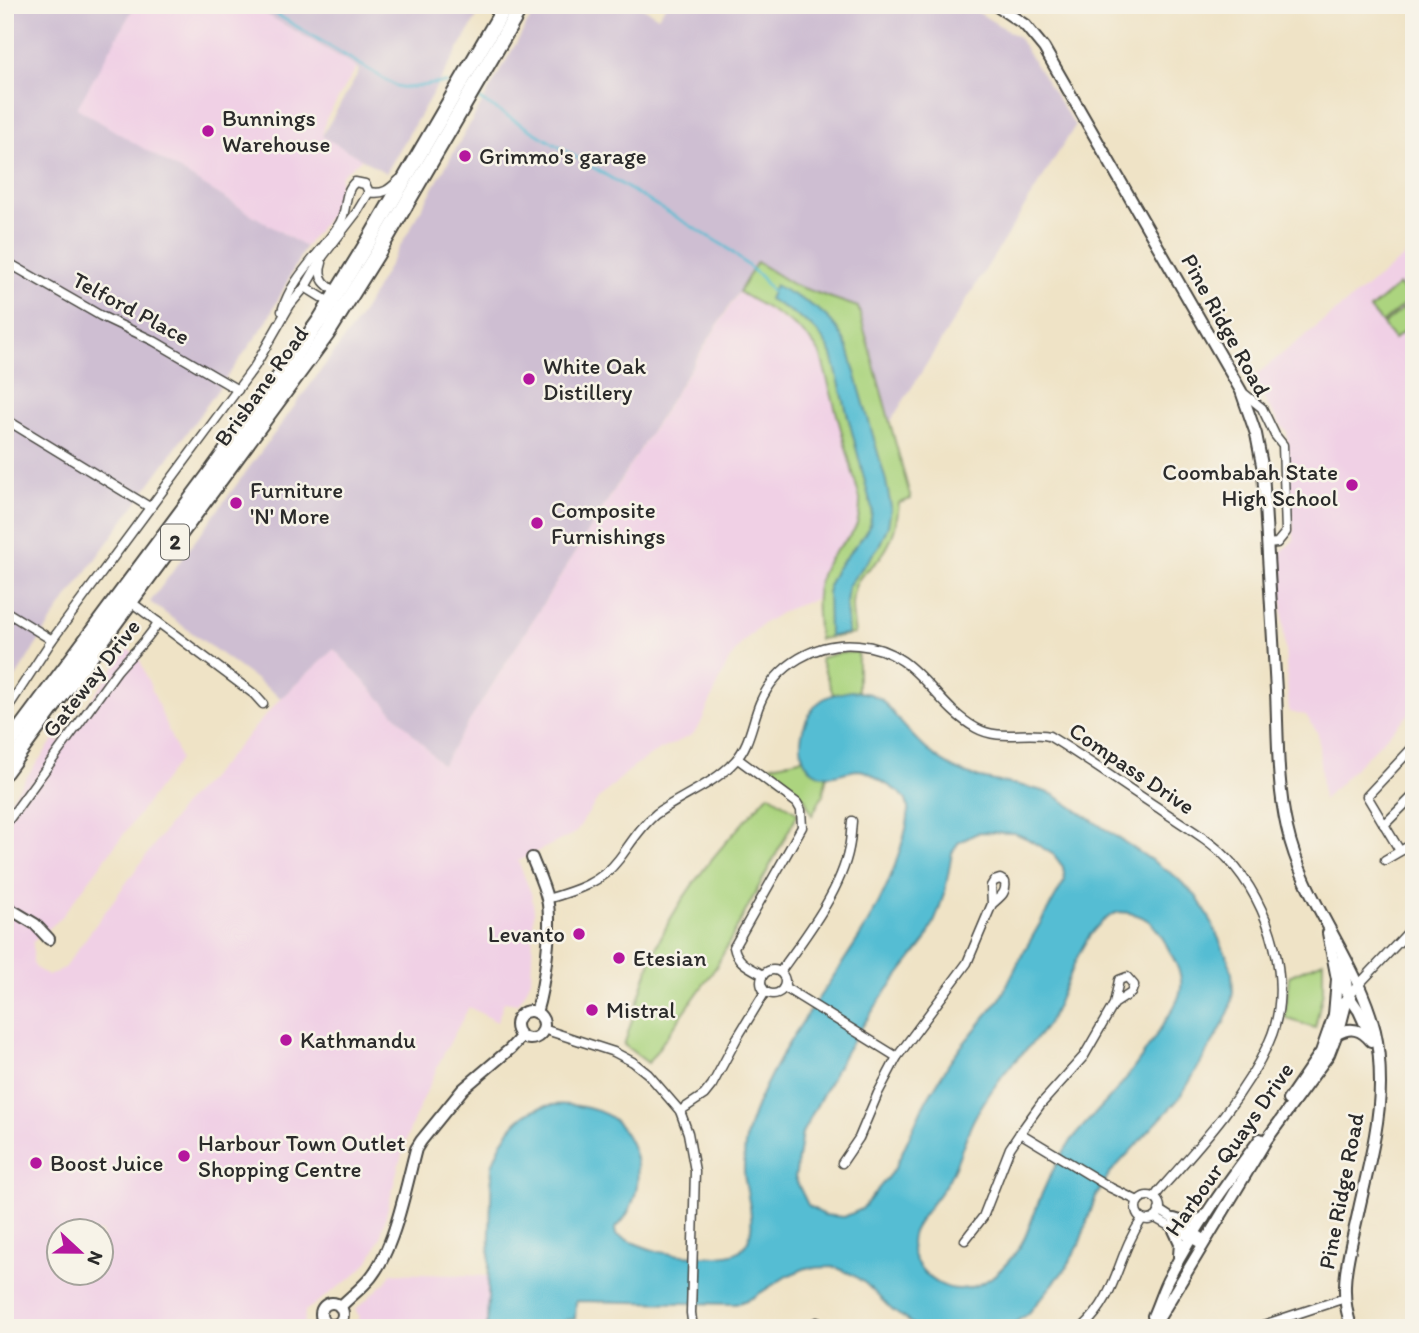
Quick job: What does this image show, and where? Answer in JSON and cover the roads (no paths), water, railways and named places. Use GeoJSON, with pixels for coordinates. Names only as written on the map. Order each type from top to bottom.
{"type":"FeatureCollection","features":[{"type":"Feature","properties":{"kind":"highway","name":"Brisbane Road"},"geometry":{"type":"LineString","coordinates":[[5,749],[340,302],[412,167],[506,5]]}},
{"type":"Feature","properties":{"kind":"highway","name":"Brisbane Road"},"geometry":{"type":"LineString","coordinates":[[5,772],[287,392],[522,5]]}},
{"type":"Feature","properties":{"kind":"street","name":"Pine Ridge Road"},"geometry":{"type":"LineString","coordinates":[[995,5],[1025,25],[1044,48],[1241,391],[1260,448],[1285,817],[1295,855],[1359,985],[1375,1029],[1379,1061],[1378,1109],[1351,1244],[1345,1298],[1352,1328]]}},
{"type":"Feature","properties":{"kind":"street"},"geometry":{"type":"LineString","coordinates":[[369,192],[385,192],[412,167]]}},
{"type":"Feature","properties":{"kind":"street"},"geometry":{"type":"LineString","coordinates":[[280,321],[283,308],[304,270],[342,219],[352,184],[365,184],[369,192]]}},
{"type":"Feature","properties":{"kind":"street"},"geometry":{"type":"LineString","coordinates":[[340,302],[319,274],[321,266],[369,192]]}},
{"type":"Feature","properties":{"kind":"street"},"geometry":{"type":"LineString","coordinates":[[280,321],[332,246]]}},
{"type":"Feature","properties":{"kind":"street","name":"Telford Place"},"geometry":{"type":"LineString","coordinates":[[5,261],[101,316],[154,341],[238,390]]}},
{"type":"Feature","properties":{"kind":"street"},"geometry":{"type":"LineString","coordinates":[[304,270],[304,287]]}},
{"type":"Feature","properties":{"kind":"street"},"geometry":{"type":"LineString","coordinates":[[304,287],[340,302]]}},
{"type":"Feature","properties":{"kind":"street","name":"Brisbane Road"},"geometry":{"type":"LineString","coordinates":[[5,712],[52,640],[260,360],[280,321]]}},
{"type":"Feature","properties":{"kind":"street"},"geometry":{"type":"LineString","coordinates":[[1241,391],[1262,408],[1283,445],[1286,532],[1282,539],[1268,544]]}},
{"type":"Feature","properties":{"kind":"street"},"geometry":{"type":"LineString","coordinates":[[5,419],[151,508]]}},
{"type":"Feature","properties":{"kind":"street"},"geometry":{"type":"LineString","coordinates":[[1260,448],[1264,438],[1275,435]]}},
{"type":"Feature","properties":{"kind":"street"},"geometry":{"type":"LineString","coordinates":[[131,602],[254,694],[262,704]]}},
{"type":"Feature","properties":{"kind":"street"},"geometry":{"type":"LineString","coordinates":[[5,611],[52,640]]}},
{"type":"Feature","properties":{"kind":"street","name":"Gateway Drive"},"geometry":{"type":"LineString","coordinates":[[5,825],[117,671],[148,639],[158,622]]}},
{"type":"Feature","properties":{"kind":"street","name":"Compass Drive"},"geometry":{"type":"LineString","coordinates":[[547,899],[590,884],[605,874],[654,816],[710,782],[738,759],[749,738],[760,703],[779,673],[795,660],[822,648],[842,645],[859,645],[882,650],[902,660],[920,674],[965,721],[979,730],[996,735],[1036,733],[1055,740],[1206,841],[1231,862],[1261,912],[1275,945],[1279,972],[1280,999],[1269,1042],[1237,1098],[1218,1124],[1154,1198]]}},
{"type":"Feature","properties":{"kind":"street"},"geometry":{"type":"LineString","coordinates":[[1400,851],[1368,799],[1368,793],[1414,746]]}},
{"type":"Feature","properties":{"kind":"street"},"geometry":{"type":"LineString","coordinates":[[738,759],[797,803],[803,817],[802,827],[734,947],[735,955],[740,961],[763,975]]}},
{"type":"Feature","properties":{"kind":"street"},"geometry":{"type":"LineString","coordinates":[[1384,825],[1414,796]]}},
{"type":"Feature","properties":{"kind":"street"},"geometry":{"type":"LineString","coordinates":[[780,972],[821,913],[845,863],[852,821]]}},
{"type":"Feature","properties":{"kind":"street"},"geometry":{"type":"LineString","coordinates":[[1385,860],[1414,843]]}},
{"type":"Feature","properties":{"kind":"street"},"geometry":{"type":"LineString","coordinates":[[531,858],[547,899],[545,968],[536,1013]]}},
{"type":"Feature","properties":{"kind":"street"},"geometry":{"type":"LineString","coordinates":[[842,1163],[859,1138],[897,1057],[967,963],[992,904]]}},
{"type":"Feature","properties":{"kind":"street"},"geometry":{"type":"LineString","coordinates":[[5,906],[35,924],[49,939]]}},
{"type":"Feature","properties":{"kind":"street","name":"Pine Ridge Road"},"geometry":{"type":"LineString","coordinates":[[1325,920],[1337,979],[1364,1020],[1379,1061]]}},
{"type":"Feature","properties":{"kind":"street"},"geometry":{"type":"LineString","coordinates":[[1348,996],[1414,926]]}},
{"type":"Feature","properties":{"kind":"street","name":"Harbour Quays Drive"},"geometry":{"type":"LineString","coordinates":[[1153,1328],[1267,1139],[1323,1064],[1337,1034],[1348,996],[1342,951]]}},
{"type":"Feature","properties":{"kind":"street"},"geometry":{"type":"LineString","coordinates":[[771,970],[780,972],[784,978],[783,987],[776,993],[765,992],[761,984],[763,975],[771,970]]}},
{"type":"Feature","properties":{"kind":"street"},"geometry":{"type":"LineString","coordinates":[[1334,1015],[1337,979]]}},
{"type":"Feature","properties":{"kind":"street"},"geometry":{"type":"LineString","coordinates":[[783,987],[897,1057]]}},
{"type":"Feature","properties":{"kind":"street"},"geometry":{"type":"LineString","coordinates":[[680,1111],[704,1095],[712,1085],[765,992]]}},
{"type":"Feature","properties":{"kind":"street","name":"Harbour Quays Drive"},"geometry":{"type":"LineString","coordinates":[[1147,1328],[1193,1236],[1226,1183],[1316,1060],[1329,1035],[1334,1015],[1348,996]]}},
{"type":"Feature","properties":{"kind":"street"},"geometry":{"type":"LineString","coordinates":[[964,1240],[983,1217],[1010,1148],[1040,1105],[1084,1056],[1114,1004]]}},
{"type":"Feature","properties":{"kind":"street"},"geometry":{"type":"LineString","coordinates":[[526,1012],[536,1013],[542,1020],[543,1029],[532,1039],[522,1036],[516,1026],[518,1019],[526,1012]]}},
{"type":"Feature","properties":{"kind":"street"},"geometry":{"type":"LineString","coordinates":[[543,1029],[614,1052],[633,1062],[648,1074],[680,1111],[693,1154],[693,1328]]}},
{"type":"Feature","properties":{"kind":"street"},"geometry":{"type":"LineString","coordinates":[[1337,1034],[1349,1029],[1357,1030],[1365,1034],[1372,1043]]}},
{"type":"Feature","properties":{"kind":"street"},"geometry":{"type":"LineString","coordinates":[[340,1307],[371,1277],[383,1258],[416,1149],[421,1141],[463,1088],[522,1036]]}},
{"type":"Feature","properties":{"kind":"street"},"geometry":{"type":"LineString","coordinates":[[1020,1133],[1111,1188],[1138,1201]]}},
{"type":"Feature","properties":{"kind":"street"},"geometry":{"type":"LineString","coordinates":[[1145,1196],[1154,1198],[1158,1203],[1157,1214],[1150,1220],[1142,1219],[1136,1213],[1138,1201],[1145,1196]]}},
{"type":"Feature","properties":{"kind":"street"},"geometry":{"type":"LineString","coordinates":[[1157,1214],[1204,1242]]}},
{"type":"Feature","properties":{"kind":"street"},"geometry":{"type":"LineString","coordinates":[[1173,1223],[1187,1223],[1204,1218]]}},
{"type":"Feature","properties":{"kind":"street"},"geometry":{"type":"LineString","coordinates":[[1082,1328],[1094,1317],[1107,1297],[1116,1280],[1131,1235],[1142,1219]]}},
{"type":"Feature","properties":{"kind":"street"},"geometry":{"type":"LineString","coordinates":[[1173,1223],[1180,1243],[1178,1262]]}},
{"type":"Feature","properties":{"kind":"street"},"geometry":{"type":"LineString","coordinates":[[1254,1328],[1345,1298]]}},
{"type":"Feature","properties":{"kind":"street"},"geometry":{"type":"LineString","coordinates":[[333,1304],[340,1307],[341,1319],[334,1326],[322,1324],[322,1310],[326,1306],[333,1304]]}},
{"type":"Feature","properties":{"kind":"street"},"geometry":{"type":"LineString","coordinates":[[799,1328],[817,1322],[838,1328]]}},
{"type":"Feature","properties":{"kind":"water"},"geometry":{"type":"Polygon","coordinates":[[[775,285],[818,310],[841,335],[848,348],[886,481],[891,507],[888,526],[879,546],[848,586],[848,634],[829,636],[828,586],[836,569],[870,525],[872,509],[832,355],[813,328],[769,299],[775,285]]]}},
{"type":"Feature","properties":{"kind":"water"},"geometry":{"type":"Polygon","coordinates":[[[852,691],[881,699],[924,747],[949,766],[980,778],[1054,795],[1175,876],[1196,896],[1228,959],[1233,992],[1223,1025],[1177,1101],[1110,1173],[1096,1196],[1080,1242],[1067,1267],[1028,1314],[1006,1328],[918,1328],[892,1310],[866,1284],[835,1267],[806,1268],[736,1304],[576,1301],[575,1319],[566,1320],[558,1328],[487,1328],[492,1166],[498,1150],[513,1126],[523,1116],[546,1106],[561,1104],[601,1112],[613,1119],[624,1131],[636,1158],[638,1174],[632,1204],[615,1229],[616,1235],[660,1252],[689,1255],[733,1254],[746,1244],[750,1235],[751,1214],[744,1155],[752,1116],[793,1036],[873,914],[889,881],[908,821],[908,807],[903,796],[870,774],[858,770],[824,775],[812,770],[802,754],[802,734],[815,706],[825,698],[852,691]],[[979,832],[958,843],[952,853],[945,891],[926,940],[882,997],[846,1051],[802,1133],[795,1178],[808,1205],[824,1215],[844,1217],[862,1209],[895,1168],[924,1104],[955,1054],[1000,999],[1065,880],[1063,867],[1054,855],[1026,838],[1014,833],[979,832]],[[1119,912],[1106,919],[1085,943],[1050,1020],[1002,1076],[983,1103],[949,1179],[913,1232],[912,1252],[917,1262],[931,1279],[940,1284],[960,1289],[976,1286],[996,1274],[1013,1256],[1023,1241],[1044,1188],[1066,1148],[1128,1076],[1176,1003],[1181,986],[1180,976],[1163,938],[1153,925],[1142,917],[1119,912]]]}},
{"type":"Feature","properties":{"kind":"waterway"},"geometry":{"type":"LineString","coordinates":[[261,5],[396,86],[408,88],[447,83]]}},
{"type":"Feature","properties":{"kind":"waterway"},"geometry":{"type":"LineString","coordinates":[[479,99],[726,247],[761,277],[772,292]]}},
{"type":"Feature","properties":{"kind":"place","name":"Bunnings Warehouse"},"geometry":{"type":"Point","coordinates":[208,131]}},
{"type":"Feature","properties":{"kind":"place","name":"Grimmo's garage"},"geometry":{"type":"Point","coordinates":[465,156]}},
{"type":"Feature","properties":{"kind":"place","name":"White Oak Distillery"},"geometry":{"type":"Point","coordinates":[529,379]}},
{"type":"Feature","properties":{"kind":"place","name":"Coombabah State High School"},"geometry":{"type":"Point","coordinates":[1352,485]}},
{"type":"Feature","properties":{"kind":"place","name":"Furniture 'N' More"},"geometry":{"type":"Point","coordinates":[236,503]}},
{"type":"Feature","properties":{"kind":"place","name":"Composite Furnishings"},"geometry":{"type":"Point","coordinates":[537,523]}},
{"type":"Feature","properties":{"kind":"place","name":"Levanto"},"geometry":{"type":"Point","coordinates":[579,934]}},
{"type":"Feature","properties":{"kind":"place","name":"Etesian"},"geometry":{"type":"Point","coordinates":[619,958]}},
{"type":"Feature","properties":{"kind":"place","name":"Mistral"},"geometry":{"type":"Point","coordinates":[592,1010]}},
{"type":"Feature","properties":{"kind":"place","name":"Kathmandu"},"geometry":{"type":"Point","coordinates":[286,1040]}},
{"type":"Feature","properties":{"kind":"place","name":"Harbour Town Outlet Shopping Centre"},"geometry":{"type":"Point","coordinates":[184,1156]}},
{"type":"Feature","properties":{"kind":"place","name":"Boost Juice"},"geometry":{"type":"Point","coordinates":[36,1163]}}]}
